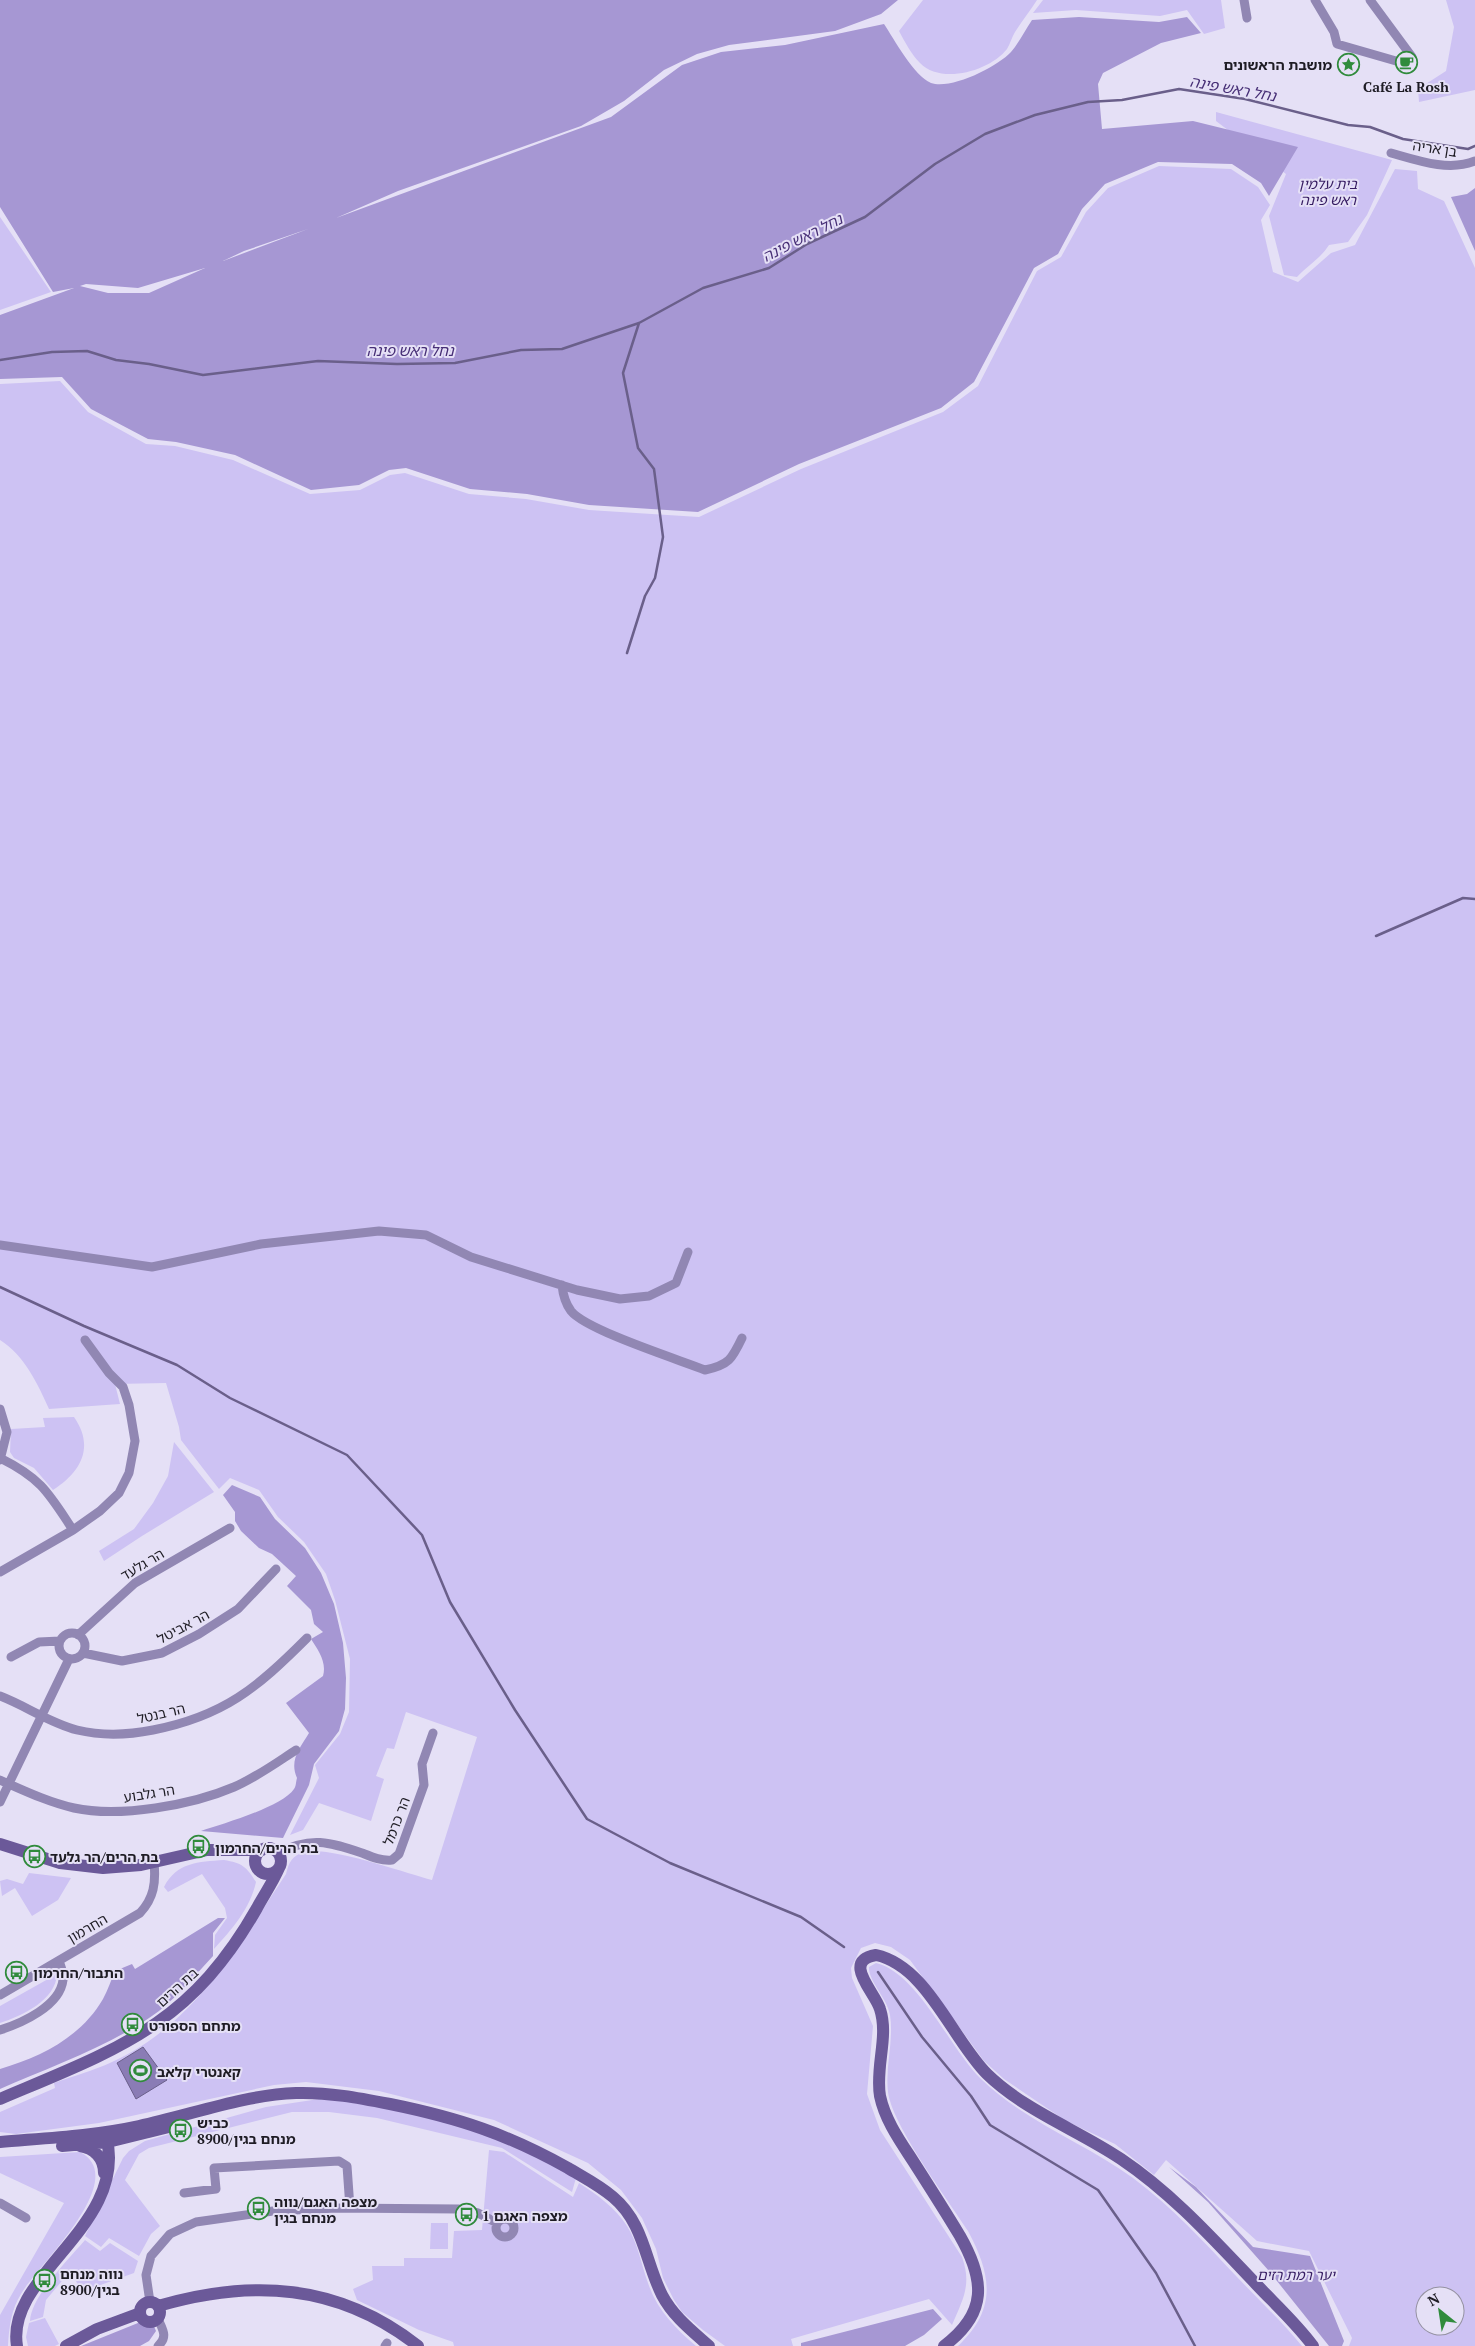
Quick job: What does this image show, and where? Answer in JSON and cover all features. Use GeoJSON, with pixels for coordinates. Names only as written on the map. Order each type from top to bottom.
{"type":"FeatureCollection","features":[{"type":"Feature","properties":{"kind":"main road"},"geometry":{"type":"LineString","coordinates":[[0,1844],[39,1857],[81,1867],[103,1868],[154,1862],[207,1850],[270,1849],[278,1853],[281,1859],[279,1868],[270,1874],[257,1867],[246,1855],[230,1850]]}},
{"type":"Feature","properties":{"kind":"main road"},"geometry":{"type":"LineString","coordinates":[[261,1900],[264,1885],[257,1867],[257,1856],[262,1850]]}},
{"type":"Feature","properties":{"kind":"main road","name":"בת הרים"},"geometry":{"type":"LineString","coordinates":[[0,2099],[116,2049],[178,2008],[208,1978],[233,1948],[279,1868]]}},
{"type":"Feature","properties":{"kind":"main road"},"geometry":{"type":"LineString","coordinates":[[944,2346],[961,2332],[974,2312],[977,2303],[978,2279],[965,2243],[894,2130],[882,2104],[879,2081],[882,2017],[876,1999],[860,1971],[861,1964],[870,1956],[876,1955],[890,1959],[906,1970],[921,1985],[965,2048],[991,2078],[1022,2100],[1120,2159],[1176,2202],[1313,2346]]}},
{"type":"Feature","properties":{"kind":"main road"},"geometry":{"type":"LineString","coordinates":[[0,2150],[70,2145],[254,2098],[297,2093],[326,2094],[419,2110],[490,2130],[558,2162],[602,2188],[626,2210],[634,2222],[659,2287],[672,2311],[709,2346]]}},
{"type":"Feature","properties":{"kind":"main road"},"geometry":{"type":"LineString","coordinates":[[3,2141],[106,2137],[154,2131],[276,2099],[326,2094]]}},
{"type":"Feature","properties":{"kind":"main road"},"geometry":{"type":"LineString","coordinates":[[106,2177],[116,2155],[125,2144],[154,2131]]}},
{"type":"Feature","properties":{"kind":"main road"},"geometry":{"type":"LineString","coordinates":[[17,2346],[19,2319],[30,2295],[85,2224],[102,2190],[109,2165],[106,2137]]}},
{"type":"Feature","properties":{"kind":"main road"},"geometry":{"type":"LineString","coordinates":[[70,2145],[90,2149],[100,2158],[104,2169],[102,2190]]}},
{"type":"Feature","properties":{"kind":"main road"},"geometry":{"type":"LineString","coordinates":[[154,2304],[160,2312],[158,2319],[147,2322],[141,2318],[140,2313],[143,2305],[218,2291],[259,2289],[296,2292],[329,2300],[369,2316],[418,2346]]}},
{"type":"Feature","properties":{"kind":"main road"},"geometry":{"type":"LineString","coordinates":[[66,2346],[97,2329],[140,2313]]}},
{"type":"Feature","properties":{"kind":"street"},"geometry":{"type":"LineString","coordinates":[[1244,0],[1247,18]]}},
{"type":"Feature","properties":{"kind":"street"},"geometry":{"type":"LineString","coordinates":[[1315,0],[1334,32],[1337,44],[1410,65],[1412,57],[1370,0]]}},
{"type":"Feature","properties":{"kind":"street","name":"בן אריה"},"geometry":{"type":"LineString","coordinates":[[1391,153],[1451,166],[1464,166],[1475,161]]}},
{"type":"Feature","properties":{"kind":"street"},"geometry":{"type":"LineString","coordinates":[[0,1245],[25,1247],[152,1267],[261,1244],[379,1231],[426,1236],[471,1257],[562,1285],[620,1299],[649,1296],[676,1283],[688,1252]]}},
{"type":"Feature","properties":{"kind":"street"},"geometry":{"type":"LineString","coordinates":[[562,1285],[564,1298],[571,1312],[598,1328],[704,1370],[718,1367],[732,1359],[742,1338]]}},
{"type":"Feature","properties":{"kind":"street"},"geometry":{"type":"LineString","coordinates":[[0,1572],[73,1530],[119,1493],[130,1473],[135,1441],[129,1405],[123,1387],[109,1373],[85,1340]]}},
{"type":"Feature","properties":{"kind":"street"},"geometry":{"type":"LineString","coordinates":[[0,1409],[7,1432],[1,1460],[23,1469],[38,1481],[73,1530]]}},
{"type":"Feature","properties":{"kind":"street","name":"הר גלעד"},"geometry":{"type":"LineString","coordinates":[[78,1635],[135,1583],[230,1528]]}},
{"type":"Feature","properties":{"kind":"street","name":"הר אביטל"},"geometry":{"type":"LineString","coordinates":[[83,1653],[122,1661],[162,1654],[199,1634],[238,1609],[276,1569]]}},
{"type":"Feature","properties":{"kind":"street"},"geometry":{"type":"LineString","coordinates":[[12,1657],[40,1642],[48,1640],[60,1641],[69,1634],[78,1635],[85,1644],[83,1653],[77,1658],[69,1659],[59,1650],[60,1641]]}},
{"type":"Feature","properties":{"kind":"street","name":"הר בנטל"},"geometry":{"type":"LineString","coordinates":[[0,1696],[75,1729],[101,1734],[138,1733],[181,1723],[220,1710],[270,1674],[307,1638]]}},
{"type":"Feature","properties":{"kind":"street"},"geometry":{"type":"LineString","coordinates":[[0,1802],[4,1782],[42,1714],[69,1659]]}},
{"type":"Feature","properties":{"kind":"street","name":"הר כרמל"},"geometry":{"type":"LineString","coordinates":[[278,1853],[296,1845],[316,1841],[344,1847],[383,1860],[392,1860],[399,1854],[424,1785],[422,1764],[433,1733]]}},
{"type":"Feature","properties":{"kind":"street","name":"הר גלבוע"},"geometry":{"type":"LineString","coordinates":[[4,1782],[69,1807],[93,1811],[128,1811],[205,1797],[222,1792],[250,1779],[296,1750]]}},
{"type":"Feature","properties":{"kind":"street","name":"החרמון"},"geometry":{"type":"LineString","coordinates":[[0,1995],[140,1914],[152,1898],[155,1888],[154,1862]]}},
{"type":"Feature","properties":{"kind":"street"},"geometry":{"type":"LineString","coordinates":[[0,2030],[26,2019],[52,2001],[60,1990],[63,1981],[59,1961]]}},
{"type":"Feature","properties":{"kind":"street"},"geometry":{"type":"LineString","coordinates":[[184,2192],[216,2188],[214,2168],[339,2161],[347,2166],[350,2208]]}},
{"type":"Feature","properties":{"kind":"street"},"geometry":{"type":"LineString","coordinates":[[0,2204],[26,2218]]}},
{"type":"Feature","properties":{"kind":"street"},"geometry":{"type":"LineString","coordinates":[[154,2304],[146,2275],[151,2256],[162,2241],[178,2229],[196,2222],[273,2211],[350,2208],[458,2209],[478,2213],[497,2223]]}},
{"type":"Feature","properties":{"kind":"street"},"geometry":{"type":"LineString","coordinates":[[158,2319],[164,2334],[160,2345]]}},
{"type":"Feature","properties":{"kind":"green space"},"geometry":{"type":"Polygon","coordinates":[[[0,0],[898,0],[881,14],[835,31],[729,45],[697,54],[664,70],[624,101],[581,126],[398,191],[336,218],[611,117],[682,65],[721,52],[785,45],[884,24],[918,73],[931,83],[940,84],[973,76],[1004,58],[1014,48],[1032,20],[1079,17],[1159,22],[1187,17],[1201,33],[1161,43],[1103,73],[1098,84],[1102,129],[1193,121],[1298,147],[1269,196],[1261,183],[1232,164],[1158,162],[1105,184],[1082,209],[1058,254],[1034,268],[974,382],[941,408],[799,464],[698,512],[589,505],[527,494],[470,489],[406,468],[389,470],[359,485],[311,490],[235,455],[176,442],[148,439],[91,409],[62,377],[0,379],[0,315],[74,288],[53,292],[0,207],[0,0]],[[308,229],[244,251],[223,261],[308,229]],[[205,268],[138,288],[86,284],[80,286],[108,293],[149,293],[205,268]]]}},
{"type":"Feature","properties":{"kind":"green space"},"geometry":{"type":"Polygon","coordinates":[[[923,0],[1037,0],[1015,32],[1007,49],[999,57],[978,69],[952,74],[929,70],[920,63],[899,31],[923,0]]]}},
{"type":"Feature","properties":{"kind":"green space"},"geometry":{"type":"Polygon","coordinates":[[[1043,0],[1221,0],[1225,28],[1204,34],[1187,10],[1160,16],[1076,10],[1033,13],[1043,0]]]}},
{"type":"Feature","properties":{"kind":"green space"},"geometry":{"type":"Polygon","coordinates":[[[1446,0],[1475,0],[1475,90],[1419,102],[1418,89],[1446,71],[1454,27],[1446,0]]]}},
{"type":"Feature","properties":{"kind":"green space","name":"בית עלמין ראש פינה"},"geometry":{"type":"Polygon","coordinates":[[[1216,112],[1392,160],[1367,215],[1348,242],[1329,245],[1297,277],[1284,275],[1269,216],[1286,174],[1216,121],[1216,112]]]}},
{"type":"Feature","properties":{"kind":"green space"},"geometry":{"type":"Polygon","coordinates":[[[1159,166],[1231,169],[1258,187],[1270,205],[1261,220],[1273,272],[1298,282],[1331,253],[1355,245],[1395,169],[1417,171],[1418,189],[1444,201],[1475,268],[1475,2346],[1349,2346],[1352,2338],[1309,2251],[1257,2241],[1166,2160],[1154,2175],[1115,2144],[1066,2121],[1004,2079],[984,2061],[910,1960],[891,1947],[875,1943],[861,1948],[851,1968],[852,1978],[873,2026],[867,2094],[880,2130],[962,2257],[966,2276],[965,2292],[952,2325],[929,2299],[791,2339],[793,2346],[725,2346],[682,2312],[663,2278],[656,2249],[642,2218],[621,2190],[588,2163],[494,2120],[379,2091],[306,2082],[274,2085],[99,2123],[16,2134],[0,2132],[0,2112],[55,2088],[54,2083],[112,2062],[141,2046],[167,2027],[212,1981],[250,1929],[286,1874],[288,1866],[297,1855],[315,1851],[330,1852],[432,1880],[477,1737],[406,1712],[394,1749],[387,1748],[376,1776],[384,1779],[371,1821],[319,1803],[303,1830],[290,1835],[319,1778],[315,1765],[340,1734],[349,1712],[350,1659],[335,1600],[326,1574],[304,1542],[278,1517],[259,1490],[230,1478],[219,1489],[181,1440],[166,1383],[115,1384],[120,1404],[49,1409],[35,1380],[23,1362],[9,1346],[0,1340],[0,384],[60,381],[88,412],[146,444],[175,446],[233,460],[310,494],[360,490],[390,475],[405,473],[469,494],[526,499],[589,510],[699,517],[801,469],[943,412],[978,386],[1037,271],[1061,257],[1086,212],[1108,188],[1159,166]]]}},
{"type":"Feature","properties":{"kind":"green space"},"geometry":{"type":"Polygon","coordinates":[[[1475,188],[1475,251],[1451,197],[1467,194],[1475,188]]]}},
{"type":"Feature","properties":{"kind":"green space"},"geometry":{"type":"Polygon","coordinates":[[[0,217],[51,292],[0,310],[0,217]]]}},
{"type":"Feature","properties":{"kind":"green space"},"geometry":{"type":"Polygon","coordinates":[[[74,1417],[84,1439],[82,1458],[71,1475],[53,1490],[34,1468],[14,1458],[10,1452],[11,1429],[45,1427],[43,1418],[74,1417]]]}},
{"type":"Feature","properties":{"kind":"green space"},"geometry":{"type":"Polygon","coordinates":[[[174,1442],[214,1492],[104,1561],[99,1551],[134,1529],[153,1503],[168,1476],[174,1442]]]}},
{"type":"Feature","properties":{"kind":"green space"},"geometry":{"type":"Polygon","coordinates":[[[232,1485],[260,1497],[275,1519],[305,1548],[321,1573],[334,1604],[343,1643],[346,1678],[345,1709],[339,1731],[314,1764],[309,1785],[283,1838],[201,1831],[265,1808],[287,1796],[294,1789],[297,1778],[294,1765],[295,1760],[299,1749],[309,1733],[286,1703],[323,1676],[324,1671],[321,1656],[311,1639],[323,1632],[314,1624],[311,1610],[287,1586],[296,1576],[272,1554],[259,1548],[241,1531],[235,1521],[235,1512],[223,1495],[232,1485]]]}},
{"type":"Feature","properties":{"kind":"green space"},"geometry":{"type":"Polygon","coordinates":[[[224,1860],[243,1866],[256,1882],[245,1910],[214,1949],[215,1935],[227,1918],[225,1908],[202,1874],[168,1892],[164,1887],[169,1879],[182,1868],[197,1863],[224,1860]]]}},
{"type":"Feature","properties":{"kind":"green space"},"geometry":{"type":"Polygon","coordinates":[[[29,1873],[71,1878],[58,1900],[32,1916],[15,1888],[2,1896],[0,1881],[7,1879],[23,1884],[29,1873]]]}},
{"type":"Feature","properties":{"kind":"green space"},"geometry":{"type":"Polygon","coordinates":[[[218,1918],[225,1918],[213,1933],[213,1956],[159,2011],[142,2023],[103,2044],[0,2089],[0,2069],[45,2052],[72,2035],[83,2024],[103,1999],[115,1971],[132,1964],[135,1969],[218,1918]]]}},
{"type":"Feature","properties":{"kind":"green space"},"geometry":{"type":"Polygon","coordinates":[[[876,1963],[891,1970],[906,1981],[920,1996],[957,2050],[981,2079],[998,2094],[1035,2120],[1114,2165],[1147,2189],[1200,2238],[1302,2346],[958,2346],[971,2332],[985,2305],[987,2292],[986,2277],[976,2247],[968,2231],[910,2142],[892,2106],[887,2082],[891,2034],[890,2015],[869,1972],[869,1967],[876,1963]]]}},
{"type":"Feature","properties":{"kind":"green space"},"geometry":{"type":"Polygon","coordinates":[[[57,1974],[51,1992],[36,2006],[0,2023],[0,2006],[57,1974]]]}},
{"type":"Feature","properties":{"kind":"green space"},"geometry":{"type":"Polygon","coordinates":[[[319,2099],[366,2104],[414,2114],[505,2142],[532,2154],[576,2178],[572,2192],[502,2148],[377,2118],[329,2112],[292,2112],[149,2148],[139,2154],[125,2180],[160,2226],[151,2234],[139,2256],[109,2238],[101,2247],[85,2236],[123,2158],[129,2151],[145,2141],[266,2107],[319,2099]]]}},
{"type":"Feature","properties":{"kind":"green space"},"geometry":{"type":"Polygon","coordinates":[[[489,2150],[504,2152],[573,2197],[579,2183],[611,2207],[631,2233],[656,2302],[674,2325],[696,2346],[454,2346],[453,2342],[419,2330],[357,2300],[353,2289],[373,2280],[372,2266],[404,2266],[404,2258],[452,2258],[454,2231],[482,2230],[489,2150]]]}},
{"type":"Feature","properties":{"kind":"green space"},"geometry":{"type":"Polygon","coordinates":[[[80,2152],[93,2165],[95,2182],[88,2201],[76,2223],[21,2294],[11,2319],[8,2346],[0,2346],[0,2315],[64,2203],[0,2173],[0,2157],[80,2152]]]}},
{"type":"Feature","properties":{"kind":"green space","name":"יער רמת רזים"},"geometry":{"type":"Polygon","coordinates":[[[1169,2167],[1196,2187],[1253,2247],[1310,2256],[1344,2341],[1342,2346],[1329,2346],[1269,2271],[1208,2202],[1169,2167]]]}},
{"type":"Feature","properties":{"kind":"green space"},"geometry":{"type":"Polygon","coordinates":[[[431,2223],[448,2223],[448,2249],[430,2249],[431,2223]]]}},
{"type":"Feature","properties":{"kind":"green space"},"geometry":{"type":"Polygon","coordinates":[[[85,2240],[100,2251],[110,2243],[138,2261],[134,2273],[81,2292],[71,2270],[46,2300],[43,2317],[30,2321],[32,2311],[44,2289],[85,2240]]]}},
{"type":"Feature","properties":{"kind":"green space"},"geometry":{"type":"Polygon","coordinates":[[[933,2309],[942,2319],[924,2335],[905,2346],[801,2346],[801,2343],[933,2309]]]}},
{"type":"Feature","properties":{"kind":"green space"},"geometry":{"type":"Polygon","coordinates":[[[45,2318],[59,2344],[55,2346],[28,2346],[26,2337],[29,2323],[45,2318]]]}},
{"type":"Feature","properties":{"kind":"green space"},"geometry":{"type":"Polygon","coordinates":[[[147,2322],[153,2324],[156,2331],[149,2341],[140,2346],[81,2346],[138,2323],[147,2322]]]}},
{"type":"Feature","properties":{"kind":"shaded area","name":"קאנטרי קלאב"},"geometry":{"type":"Polygon","coordinates":[[[143,2047],[167,2080],[136,2099],[117,2063],[143,2047]]]}},
{"type":"Feature","properties":{"kind":"waterway","name":"נחל ראש פינה"},"geometry":{"type":"LineString","coordinates":[[0,360],[52,352],[87,351],[116,360],[149,364],[203,375],[318,361],[397,364],[455,363],[521,350],[562,349],[639,323],[703,288],[769,268],[807,244],[865,217],[935,164],[985,134],[1035,115],[1088,102],[1122,100],[1179,89],[1245,99],[1348,125],[1370,127],[1403,139],[1468,149],[1475,146]]}},
{"type":"Feature","properties":{"kind":"waterway"},"geometry":{"type":"LineString","coordinates":[[627,653],[645,596],[655,578],[663,537],[654,469],[638,448],[623,373],[639,323]]}},
{"type":"Feature","properties":{"kind":"waterway"},"geometry":{"type":"LineString","coordinates":[[1376,936],[1463,898],[1475,899]]}},
{"type":"Feature","properties":{"kind":"waterway"},"geometry":{"type":"LineString","coordinates":[[0,1287],[84,1326],[177,1365],[230,1398],[347,1455],[422,1535],[450,1602],[515,1710],[587,1819],[670,1863],[801,1917],[844,1947]]}},
{"type":"Feature","properties":{"kind":"waterway"},"geometry":{"type":"LineString","coordinates":[[878,1972],[922,2037],[971,2096],[990,2125],[1098,2190],[1156,2273],[1195,2346]]}},
{"type":"Feature","properties":{"kind":"place","name":"Café La Rosh"},"geometry":{"type":"Point","coordinates":[1406,63]}},
{"type":"Feature","properties":{"kind":"place","name":"מושבת הראשונים"},"geometry":{"type":"Point","coordinates":[1348,64]}},
{"type":"Feature","properties":{"kind":"place","name":"בת הרים/החרמון"},"geometry":{"type":"Point","coordinates":[199,1847]}},
{"type":"Feature","properties":{"kind":"place","name":"בת הרים/הר גלעד"},"geometry":{"type":"Point","coordinates":[34,1856]}},
{"type":"Feature","properties":{"kind":"place","name":"התבור/החרמון"},"geometry":{"type":"Point","coordinates":[17,1972]}},
{"type":"Feature","properties":{"kind":"place","name":"מתחם הספורט"},"geometry":{"type":"Point","coordinates":[133,2025]}},
{"type":"Feature","properties":{"kind":"place","name":"קאנטרי קלאב"},"geometry":{"type":"Point","coordinates":[141,2071]}},
{"type":"Feature","properties":{"kind":"place","name":"כביש 8900/מנחם בגין"},"geometry":{"type":"Point","coordinates":[181,2130]}},
{"type":"Feature","properties":{"kind":"place","name":"מצפה האגם/נווה מנחם בגין"},"geometry":{"type":"Point","coordinates":[258,2209]}},
{"type":"Feature","properties":{"kind":"place","name":"מצפה האגם 1"},"geometry":{"type":"Point","coordinates":[466,2215]}},
{"type":"Feature","properties":{"kind":"place","name":"נווה מנחם בגין/8900"},"geometry":{"type":"Point","coordinates":[44,2281]}}]}
